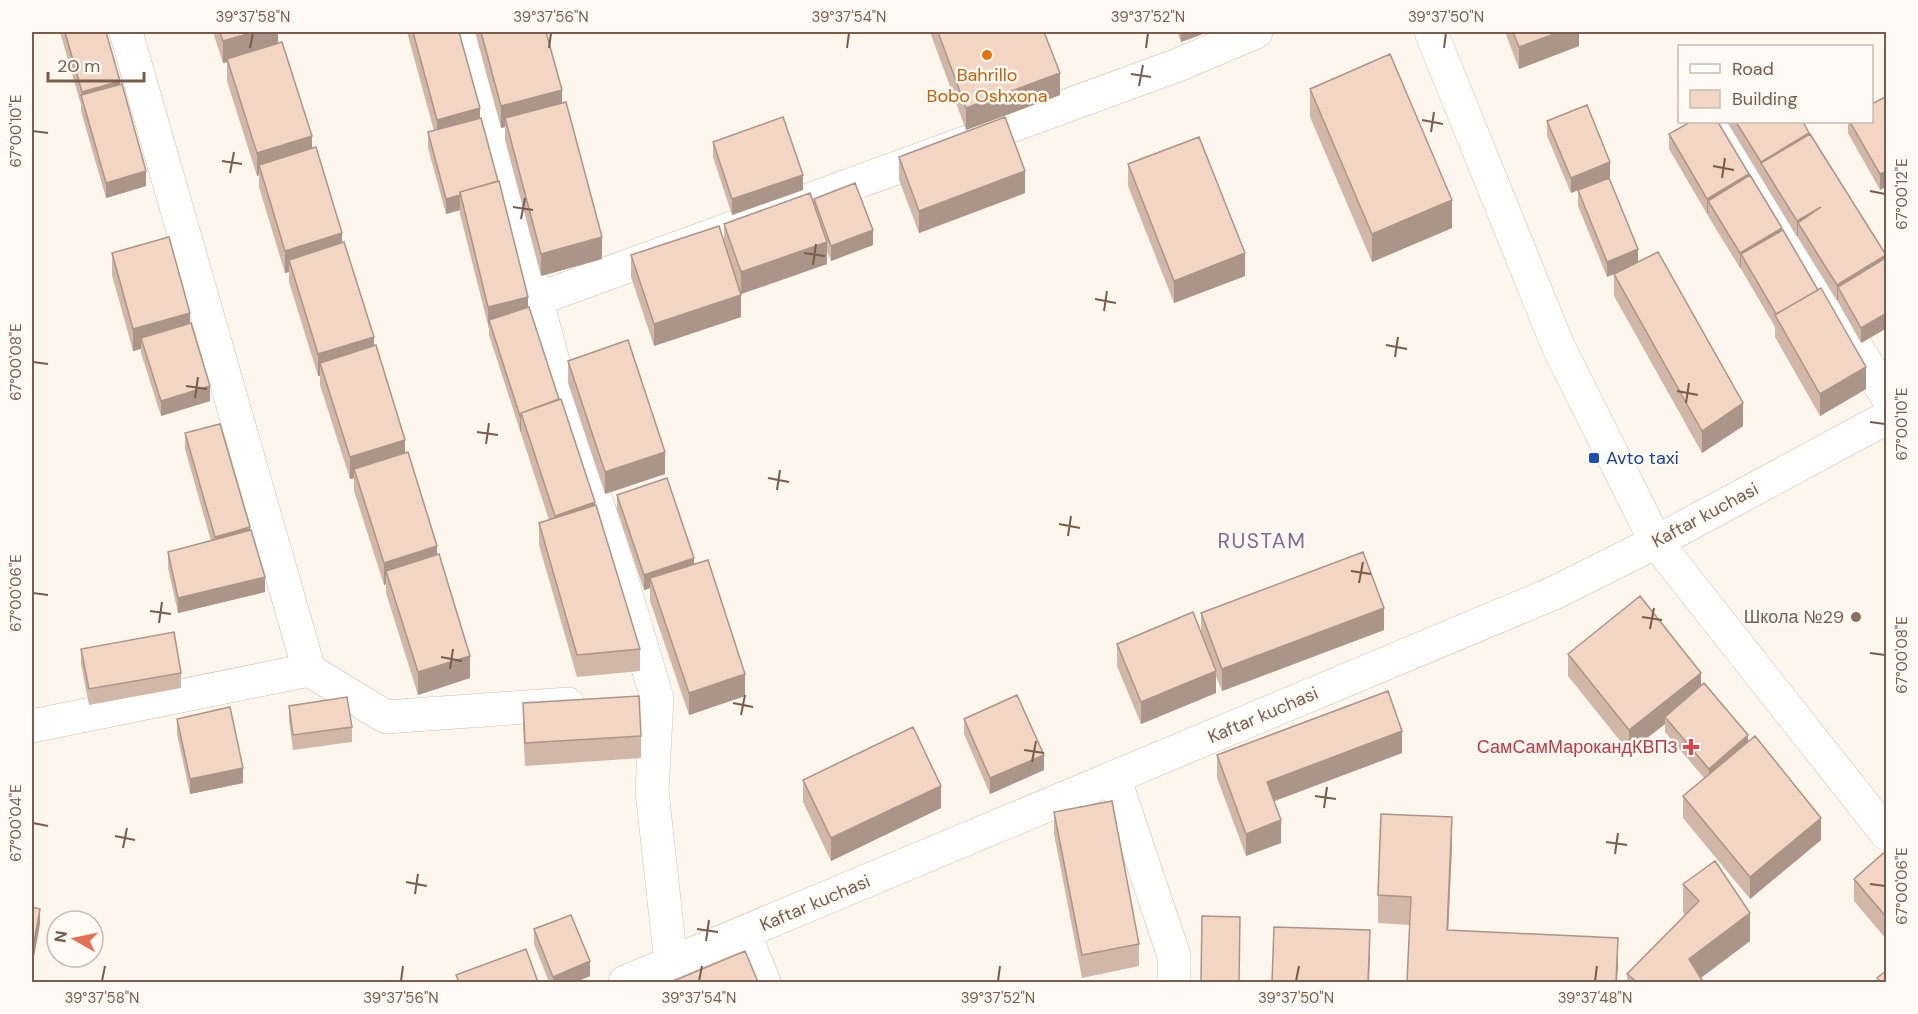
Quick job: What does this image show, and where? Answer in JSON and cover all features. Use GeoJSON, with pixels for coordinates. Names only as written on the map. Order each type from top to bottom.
{"type":"FeatureCollection","features":[{"type":"Feature","properties":{"kind":"street"},"geometry":{"type":"LineString","coordinates":[[126,32],[309,670],[386,717],[657,698]]}},
{"type":"Feature","properties":{"kind":"street"},"geometry":{"type":"LineString","coordinates":[[465,32],[566,410],[614,555],[657,698],[652,792],[671,963]]}},
{"type":"Feature","properties":{"kind":"street"},"geometry":{"type":"LineString","coordinates":[[535,300],[1178,65],[1256,32]]}},
{"type":"Feature","properties":{"kind":"street"},"geometry":{"type":"LineString","coordinates":[[1431,32],[1558,346],[1656,542],[1887,833]]}},
{"type":"Feature","properties":{"kind":"street"},"geometry":{"type":"LineString","coordinates":[[1726,137],[1887,395]]}},
{"type":"Feature","properties":{"kind":"street","name":"Kaftar kuchasi"},"geometry":{"type":"LineString","coordinates":[[625,982],[1554,593],[1656,542],[1887,418]]}},
{"type":"Feature","properties":{"kind":"street"},"geometry":{"type":"LineString","coordinates":[[32,726],[309,670]]}},
{"type":"Feature","properties":{"kind":"street"},"geometry":{"type":"LineString","coordinates":[[1114,777],[1174,956],[1174,982]]}},
{"type":"Feature","properties":{"kind":"street"},"geometry":{"type":"LineString","coordinates":[[744,933],[764,982]]}},
{"type":"Feature","properties":{"kind":"building"},"geometry":{"type":"Polygon","coordinates":[[[65,32],[106,32],[120,81],[82,92],[65,32]]]}},
{"type":"Feature","properties":{"kind":"building"},"geometry":{"type":"Polygon","coordinates":[[[220,32],[254,32],[223,41],[220,32]]]}},
{"type":"Feature","properties":{"kind":"building"},"geometry":{"type":"Polygon","coordinates":[[[413,32],[459,32],[480,108],[437,120],[413,32]]]}},
{"type":"Feature","properties":{"kind":"building"},"geometry":{"type":"Polygon","coordinates":[[[481,32],[546,32],[562,90],[501,106],[481,32]]]}},
{"type":"Feature","properties":{"kind":"building"},"geometry":{"type":"Polygon","coordinates":[[[938,32],[1044,32],[1060,73],[966,108],[938,32]]]}},
{"type":"Feature","properties":{"kind":"building"},"geometry":{"type":"Polygon","coordinates":[[[1513,32],[1560,32],[1519,47],[1513,32]]]}},
{"type":"Feature","properties":{"kind":"building"},"geometry":{"type":"Polygon","coordinates":[[[282,42],[312,136],[257,153],[227,59],[282,42]]]}},
{"type":"Feature","properties":{"kind":"building"},"geometry":{"type":"Polygon","coordinates":[[[1390,54],[1452,200],[1372,234],[1310,89],[1390,54]]]}},
{"type":"Feature","properties":{"kind":"building"},"geometry":{"type":"Polygon","coordinates":[[[122,84],[146,171],[106,183],[81,95],[122,84]]]}},
{"type":"Feature","properties":{"kind":"building"},"geometry":{"type":"Polygon","coordinates":[[[1887,96],[1887,171],[1880,174],[1851,123],[1873,123],[1873,103],[1887,96]]]}},
{"type":"Feature","properties":{"kind":"building"},"geometry":{"type":"Polygon","coordinates":[[[566,102],[602,237],[541,254],[505,118],[566,102]]]}},
{"type":"Feature","properties":{"kind":"building"},"geometry":{"type":"Polygon","coordinates":[[[1587,105],[1610,162],[1571,178],[1547,121],[1587,105]]]}},
{"type":"Feature","properties":{"kind":"building"},"geometry":{"type":"Polygon","coordinates":[[[783,117],[803,175],[732,199],[713,142],[783,117]]]}},
{"type":"Feature","properties":{"kind":"building"},"geometry":{"type":"Polygon","coordinates":[[[1005,117],[1025,171],[919,211],[899,157],[1005,117]]]}},
{"type":"Feature","properties":{"kind":"building"},"geometry":{"type":"Polygon","coordinates":[[[481,118],[498,181],[460,192],[460,195],[446,199],[428,132],[481,118]]]}},
{"type":"Feature","properties":{"kind":"building"},"geometry":{"type":"Polygon","coordinates":[[[1688,123],[1719,123],[1749,174],[1707,199],[1669,134],[1688,123]]]}},
{"type":"Feature","properties":{"kind":"building"},"geometry":{"type":"Polygon","coordinates":[[[1737,123],[1804,123],[1809,133],[1761,162],[1737,123]]]}},
{"type":"Feature","properties":{"kind":"building"},"geometry":{"type":"Polygon","coordinates":[[[1810,134],[1886,255],[1837,285],[1798,223],[1821,207],[1797,221],[1761,163],[1810,134]]]}},
{"type":"Feature","properties":{"kind":"building"},"geometry":{"type":"Polygon","coordinates":[[[1199,137],[1245,253],[1174,281],[1128,164],[1199,137]]]}},
{"type":"Feature","properties":{"kind":"building"},"geometry":{"type":"Polygon","coordinates":[[[316,147],[342,233],[285,251],[259,165],[316,147]]]}},
{"type":"Feature","properties":{"kind":"building"},"geometry":{"type":"Polygon","coordinates":[[[1750,175],[1782,228],[1740,253],[1708,201],[1750,175]]]}},
{"type":"Feature","properties":{"kind":"building"},"geometry":{"type":"Polygon","coordinates":[[[1609,178],[1638,249],[1607,262],[1578,190],[1609,178]]]}},
{"type":"Feature","properties":{"kind":"building"},"geometry":{"type":"Polygon","coordinates":[[[499,181],[528,297],[488,307],[460,192],[499,181]]]}},
{"type":"Feature","properties":{"kind":"building"},"geometry":{"type":"Polygon","coordinates":[[[855,183],[873,230],[831,246],[814,199],[855,183]]]}},
{"type":"Feature","properties":{"kind":"building"},"geometry":{"type":"Polygon","coordinates":[[[810,193],[827,242],[741,272],[724,224],[810,193]]]}},
{"type":"Feature","properties":{"kind":"building"},"geometry":{"type":"Polygon","coordinates":[[[719,226],[741,295],[654,324],[631,255],[719,226]]]}},
{"type":"Feature","properties":{"kind":"building"},"geometry":{"type":"Polygon","coordinates":[[[1783,230],[1818,290],[1776,314],[1741,254],[1783,230]]]}},
{"type":"Feature","properties":{"kind":"building"},"geometry":{"type":"Polygon","coordinates":[[[169,237],[190,313],[133,329],[112,253],[169,237]]]}},
{"type":"Feature","properties":{"kind":"building"},"geometry":{"type":"Polygon","coordinates":[[[344,242],[374,337],[318,354],[289,260],[344,242]]]}},
{"type":"Feature","properties":{"kind":"building"},"geometry":{"type":"Polygon","coordinates":[[[1658,252],[1743,403],[1702,431],[1614,274],[1658,252]]]}},
{"type":"Feature","properties":{"kind":"building"},"geometry":{"type":"Polygon","coordinates":[[[1887,257],[1887,313],[1861,328],[1838,287],[1887,257]]]}},
{"type":"Feature","properties":{"kind":"building"},"geometry":{"type":"Polygon","coordinates":[[[1821,288],[1866,367],[1820,394],[1775,315],[1821,288]]]}},
{"type":"Feature","properties":{"kind":"building"},"geometry":{"type":"Polygon","coordinates":[[[529,307],[559,399],[521,413],[520,416],[489,320],[529,307]]]}},
{"type":"Feature","properties":{"kind":"building"},"geometry":{"type":"Polygon","coordinates":[[[191,323],[210,386],[161,401],[141,338],[191,323]]]}},
{"type":"Feature","properties":{"kind":"building"},"geometry":{"type":"Polygon","coordinates":[[[628,340],[665,452],[605,472],[568,361],[628,340]]]}},
{"type":"Feature","properties":{"kind":"building"},"geometry":{"type":"Polygon","coordinates":[[[376,345],[405,440],[350,457],[320,363],[376,345]]]}},
{"type":"Feature","properties":{"kind":"building"},"geometry":{"type":"Polygon","coordinates":[[[561,399],[595,502],[555,516],[521,413],[561,399]]]}},
{"type":"Feature","properties":{"kind":"building"},"geometry":{"type":"Polygon","coordinates":[[[220,424],[250,527],[215,537],[185,433],[220,424]]]}},
{"type":"Feature","properties":{"kind":"building"},"geometry":{"type":"Polygon","coordinates":[[[408,452],[437,546],[384,563],[354,469],[408,452]]]}},
{"type":"Feature","properties":{"kind":"building"},"geometry":{"type":"Polygon","coordinates":[[[667,478],[694,558],[644,575],[617,495],[667,478]]]}},
{"type":"Feature","properties":{"kind":"building"},"geometry":{"type":"Polygon","coordinates":[[[596,505],[640,649],[577,655],[539,523],[596,505]]]}},
{"type":"Feature","properties":{"kind":"building"},"geometry":{"type":"Polygon","coordinates":[[[251,530],[265,577],[178,598],[168,552],[251,530]]]}},
{"type":"Feature","properties":{"kind":"building"},"geometry":{"type":"Polygon","coordinates":[[[1363,552],[1384,608],[1222,669],[1201,613],[1363,552]]]}},
{"type":"Feature","properties":{"kind":"building"},"geometry":{"type":"Polygon","coordinates":[[[439,554],[470,656],[418,672],[386,571],[439,554]]]}},
{"type":"Feature","properties":{"kind":"building"},"geometry":{"type":"Polygon","coordinates":[[[708,560],[745,674],[689,693],[650,578],[708,560]]]}},
{"type":"Feature","properties":{"kind":"building"},"geometry":{"type":"Polygon","coordinates":[[[1640,596],[1701,673],[1629,730],[1568,654],[1640,596]]]}},
{"type":"Feature","properties":{"kind":"building"},"geometry":{"type":"Polygon","coordinates":[[[1193,612],[1216,671],[1141,702],[1117,644],[1193,612]]]}},
{"type":"Feature","properties":{"kind":"building"},"geometry":{"type":"Polygon","coordinates":[[[174,632],[181,673],[89,689],[81,649],[174,632]]]}},
{"type":"Feature","properties":{"kind":"building"},"geometry":{"type":"Polygon","coordinates":[[[1704,683],[1748,735],[1709,769],[1665,717],[1704,683]]]}},
{"type":"Feature","properties":{"kind":"building"},"geometry":{"type":"Polygon","coordinates":[[[1388,691],[1402,731],[1267,782],[1281,820],[1246,834],[1217,755],[1388,691]]]}},
{"type":"Feature","properties":{"kind":"building"},"geometry":{"type":"Polygon","coordinates":[[[1017,695],[1044,755],[990,778],[964,719],[1017,695]]]}},
{"type":"Feature","properties":{"kind":"building"},"geometry":{"type":"Polygon","coordinates":[[[639,696],[641,736],[525,743],[523,703],[639,696]]]}},
{"type":"Feature","properties":{"kind":"building"},"geometry":{"type":"Polygon","coordinates":[[[347,697],[352,727],[293,735],[289,706],[347,697]]]}},
{"type":"Feature","properties":{"kind":"building"},"geometry":{"type":"Polygon","coordinates":[[[230,707],[243,768],[190,779],[177,719],[230,707]]]}},
{"type":"Feature","properties":{"kind":"building"},"geometry":{"type":"Polygon","coordinates":[[[913,727],[941,786],[831,838],[803,780],[913,727]]]}},
{"type":"Feature","properties":{"kind":"building"},"geometry":{"type":"Polygon","coordinates":[[[1755,736],[1821,818],[1750,877],[1683,796],[1755,736]]]}},
{"type":"Feature","properties":{"kind":"building"},"geometry":{"type":"Polygon","coordinates":[[[1112,801],[1139,944],[1082,955],[1054,812],[1112,801]]]}},
{"type":"Feature","properties":{"kind":"building"},"geometry":{"type":"Polygon","coordinates":[[[1381,814],[1452,817],[1447,930],[1618,938],[1616,982],[1407,982],[1411,897],[1378,895],[1381,814]]]}},
{"type":"Feature","properties":{"kind":"building"},"geometry":{"type":"Polygon","coordinates":[[[1887,850],[1887,918],[1854,879],[1887,850]]]}},
{"type":"Feature","properties":{"kind":"building"},"geometry":{"type":"Polygon","coordinates":[[[1715,861],[1750,913],[1689,959],[1703,982],[1637,982],[1627,974],[1699,901],[1683,884],[1715,861]]]}},
{"type":"Feature","properties":{"kind":"building"},"geometry":{"type":"Polygon","coordinates":[[[32,907],[40,909],[32,953],[32,907]]]}},
{"type":"Feature","properties":{"kind":"building"},"geometry":{"type":"Polygon","coordinates":[[[571,915],[590,961],[553,977],[534,929],[571,915]]]}},
{"type":"Feature","properties":{"kind":"building"},"geometry":{"type":"Polygon","coordinates":[[[1202,916],[1240,917],[1239,982],[1201,982],[1202,916]]]}},
{"type":"Feature","properties":{"kind":"building"},"geometry":{"type":"Polygon","coordinates":[[[1274,927],[1370,930],[1368,982],[1272,982],[1274,927]]]}},
{"type":"Feature","properties":{"kind":"building"},"geometry":{"type":"Polygon","coordinates":[[[526,949],[538,982],[459,982],[456,975],[526,949]]]}},
{"type":"Feature","properties":{"kind":"building"},"geometry":{"type":"Polygon","coordinates":[[[745,951],[758,982],[671,982],[745,951]]]}},
{"type":"Feature","properties":{"kind":"building"},"geometry":{"type":"Polygon","coordinates":[[[1887,970],[1887,982],[1881,982],[1877,978],[1887,970]]]}},
{"type":"Feature","properties":{"kind":"place","name":"Bahrillo Bobo Oshxona"},"geometry":{"type":"Point","coordinates":[987,55]}},
{"type":"Feature","properties":{"kind":"place","name":"Avto taxi"},"geometry":{"type":"Point","coordinates":[1594,458]}},
{"type":"Feature","properties":{"kind":"place","name":"Школа №29"},"geometry":{"type":"Point","coordinates":[1856,617]}},
{"type":"Feature","properties":{"kind":"place","name":"СамСамМарокандКВП3"},"geometry":{"type":"Point","coordinates":[1691,747]}},
{"type":"Feature","properties":{"kind":"district","name":"RUSTAM"},"geometry":{"type":"Point","coordinates":[1262,541]}}]}
